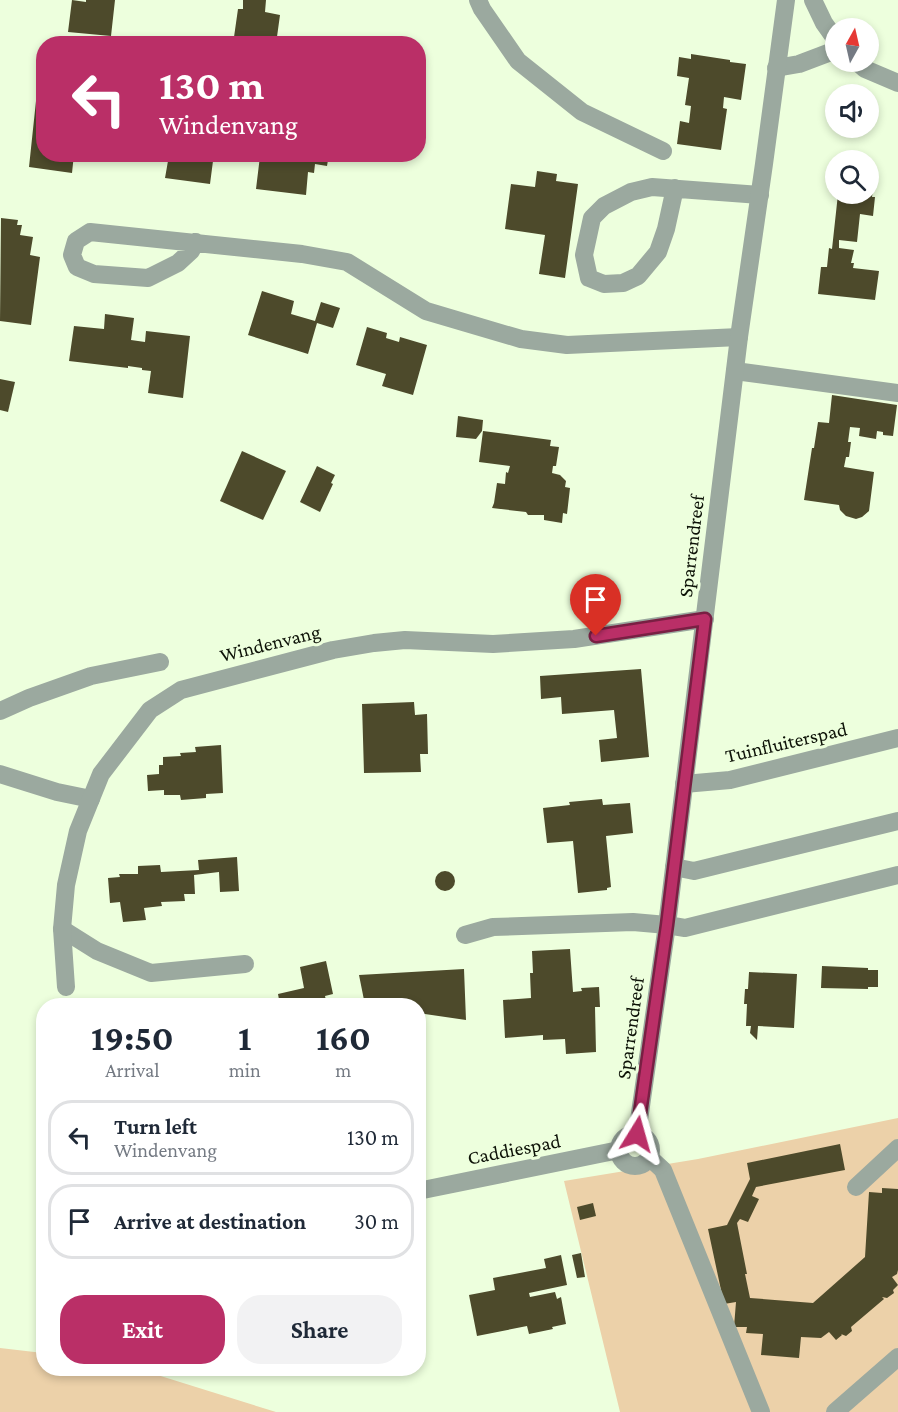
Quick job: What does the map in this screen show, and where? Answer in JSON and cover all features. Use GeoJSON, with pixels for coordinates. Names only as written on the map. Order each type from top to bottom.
{"type":"FeatureCollection","features":[{"type":"Feature","properties":{"kind":"street"},"geometry":{"type":"LineString","coordinates":[[477,0],[518,61],[582,112],[663,151]]}},
{"type":"Feature","properties":{"kind":"street","name":"Sparrendreef"},"geometry":{"type":"LineString","coordinates":[[637,1134],[667,925],[739,337],[786,0]]}},
{"type":"Feature","properties":{"kind":"street"},"geometry":{"type":"LineString","coordinates":[[813,0],[825,24]]}},
{"type":"Feature","properties":{"kind":"street"},"geometry":{"type":"LineString","coordinates":[[776,68],[799,64],[825,54]]}},
{"type":"Feature","properties":{"kind":"street"},"geometry":{"type":"LineString","coordinates":[[872,72],[898,83]]}},
{"type":"Feature","properties":{"kind":"street"},"geometry":{"type":"LineString","coordinates":[[675,188],[666,229],[658,252],[638,276],[623,283],[604,284],[589,278],[584,255],[592,218],[604,206],[631,192],[652,187],[675,188],[760,195]]}},
{"type":"Feature","properties":{"kind":"street"},"geometry":{"type":"LineString","coordinates":[[196,242],[191,251],[178,263],[148,278],[94,274],[77,267],[72,255],[76,241],[90,232],[196,242],[302,254],[347,262],[426,311],[521,339],[567,345],[739,337]]}},
{"type":"Feature","properties":{"kind":"street"},"geometry":{"type":"LineString","coordinates":[[735,371],[898,393]]}},
{"type":"Feature","properties":{"kind":"street","name":"Windenvang"},"geometry":{"type":"LineString","coordinates":[[66,987],[62,929],[66,885],[78,831],[101,774],[150,710],[181,690],[333,650],[374,643],[405,640],[493,644],[574,639],[705,619]]}},
{"type":"Feature","properties":{"kind":"street"},"geometry":{"type":"LineString","coordinates":[[0,711],[28,698],[91,676],[160,662]]}},
{"type":"Feature","properties":{"kind":"street","name":"Tuinfluiterspad"},"geometry":{"type":"LineString","coordinates":[[684,784],[730,780],[898,738]]}},
{"type":"Feature","properties":{"kind":"street"},"geometry":{"type":"LineString","coordinates":[[0,774],[91,800]]}},
{"type":"Feature","properties":{"kind":"street"},"geometry":{"type":"LineString","coordinates":[[674,867],[693,871],[898,821]]}},
{"type":"Feature","properties":{"kind":"street"},"geometry":{"type":"LineString","coordinates":[[465,935],[493,927],[633,922],[685,928],[898,875]]}},
{"type":"Feature","properties":{"kind":"street"},"geometry":{"type":"LineString","coordinates":[[62,929],[97,951],[151,973],[245,964]]}},
{"type":"Feature","properties":{"kind":"street"},"geometry":{"type":"LineString","coordinates":[[637,1134],[647,1138],[652,1153],[642,1166],[631,1166],[622,1161],[619,1150],[622,1140],[627,1136],[637,1134]]}},
{"type":"Feature","properties":{"kind":"street"},"geometry":{"type":"LineString","coordinates":[[856,1187],[898,1148]]}},
{"type":"Feature","properties":{"kind":"street","name":"Caddiespad"},"geometry":{"type":"LineString","coordinates":[[426,1189],[619,1150]]}},
{"type":"Feature","properties":{"kind":"street"},"geometry":{"type":"LineString","coordinates":[[650,1158],[663,1170],[761,1412]]}},
{"type":"Feature","properties":{"kind":"street"},"geometry":{"type":"LineString","coordinates":[[835,1412],[898,1358]]}},
{"type":"Feature","properties":{"kind":"shaded area"},"geometry":{"type":"Polygon","coordinates":[[[898,1118],[898,1412],[620,1412],[564,1181],[698,1159],[898,1118]]]}},
{"type":"Feature","properties":{"kind":"shaded area"},"geometry":{"type":"Polygon","coordinates":[[[0,1348],[36,1352],[36,1376],[161,1376],[276,1412],[0,1412],[0,1348]]]}},
{"type":"Feature","properties":{"kind":"building"},"geometry":{"type":"Polygon","coordinates":[[[72,0],[86,2],[86,0],[115,0],[111,36],[68,32],[72,0]]]}},
{"type":"Feature","properties":{"kind":"building"},"geometry":{"type":"Polygon","coordinates":[[[243,0],[266,0],[265,12],[280,15],[277,36],[234,36],[238,9],[243,9],[243,0]]]}},
{"type":"Feature","properties":{"kind":"building"},"geometry":{"type":"Polygon","coordinates":[[[691,54],[746,64],[741,100],[724,97],[723,108],[727,109],[721,150],[677,144],[680,121],[689,123],[691,106],[685,105],[689,78],[677,76],[679,57],[691,59],[691,54]]]}},
{"type":"Feature","properties":{"kind":"building"},"geometry":{"type":"Polygon","coordinates":[[[36,101],[36,162],[73,162],[72,173],[29,167],[36,101]]]}},
{"type":"Feature","properties":{"kind":"building"},"geometry":{"type":"Polygon","coordinates":[[[168,162],[213,162],[210,184],[165,178],[168,162]]]}},
{"type":"Feature","properties":{"kind":"building"},"geometry":{"type":"Polygon","coordinates":[[[259,162],[328,162],[327,166],[315,164],[314,173],[308,172],[306,195],[256,189],[259,162]]]}},
{"type":"Feature","properties":{"kind":"building"},"geometry":{"type":"Polygon","coordinates":[[[537,171],[557,174],[556,181],[578,184],[565,278],[539,274],[545,235],[505,229],[511,184],[535,187],[537,171]]]}},
{"type":"Feature","properties":{"kind":"building"},"geometry":{"type":"Polygon","coordinates":[[[837,204],[874,204],[873,216],[860,214],[857,242],[839,240],[839,248],[854,250],[851,263],[854,263],[853,268],[879,271],[875,300],[818,294],[821,267],[827,267],[829,248],[832,249],[837,204]]]}},
{"type":"Feature","properties":{"kind":"building"},"geometry":{"type":"Polygon","coordinates":[[[1,218],[18,220],[17,225],[22,225],[20,235],[33,237],[30,255],[40,257],[31,325],[0,321],[1,218]]]}},
{"type":"Feature","properties":{"kind":"building"},"geometry":{"type":"Polygon","coordinates":[[[262,291],[294,301],[291,314],[315,321],[321,302],[340,308],[333,328],[317,323],[308,354],[248,335],[262,291]]]}},
{"type":"Feature","properties":{"kind":"building"},"geometry":{"type":"Polygon","coordinates":[[[105,314],[134,318],[131,340],[145,342],[146,331],[190,336],[183,398],[148,393],[151,371],[142,370],[142,368],[69,361],[74,326],[104,329],[105,314]]]}},
{"type":"Feature","properties":{"kind":"building"},"geometry":{"type":"Polygon","coordinates":[[[367,327],[387,333],[386,338],[399,342],[400,337],[427,345],[413,395],[382,386],[386,374],[356,365],[367,327]]]}},
{"type":"Feature","properties":{"kind":"building"},"geometry":{"type":"Polygon","coordinates":[[[0,379],[15,382],[8,412],[0,410],[0,379]]]}},
{"type":"Feature","properties":{"kind":"building"},"geometry":{"type":"Polygon","coordinates":[[[832,395],[897,405],[893,436],[883,435],[883,432],[877,431],[876,439],[859,436],[860,428],[850,427],[849,457],[846,457],[844,467],[874,472],[869,511],[856,519],[846,516],[840,510],[839,505],[804,500],[818,422],[829,423],[832,395]]]}},
{"type":"Feature","properties":{"kind":"building"},"geometry":{"type":"Polygon","coordinates":[[[458,416],[483,420],[482,431],[476,439],[456,437],[458,416]]]}},
{"type":"Feature","properties":{"kind":"building"},"geometry":{"type":"Polygon","coordinates":[[[483,431],[551,440],[550,446],[559,447],[556,466],[553,466],[552,473],[560,475],[566,481],[565,487],[570,488],[567,514],[563,513],[562,523],[544,520],[544,515],[528,515],[526,512],[492,508],[497,483],[505,484],[506,472],[508,473],[510,466],[479,462],[483,431]]]}},
{"type":"Feature","properties":{"kind":"building"},"geometry":{"type":"Polygon","coordinates":[[[242,451],[286,471],[263,520],[220,501],[242,451]]]}},
{"type":"Feature","properties":{"kind":"building"},"geometry":{"type":"Polygon","coordinates":[[[317,466],[335,475],[320,512],[300,502],[317,466]]]}},
{"type":"Feature","properties":{"kind":"building"},"geometry":{"type":"Polygon","coordinates":[[[641,669],[649,757],[601,762],[599,740],[617,738],[614,710],[562,714],[561,697],[541,699],[540,676],[641,669]]]}},
{"type":"Feature","properties":{"kind":"building"},"geometry":{"type":"Polygon","coordinates":[[[414,702],[415,715],[427,714],[428,754],[420,754],[421,772],[364,773],[362,704],[414,702]]]}},
{"type":"Feature","properties":{"kind":"building"},"geometry":{"type":"Polygon","coordinates":[[[221,745],[223,793],[206,794],[206,798],[181,800],[180,795],[164,795],[164,790],[148,791],[147,775],[159,774],[159,765],[163,765],[163,757],[196,752],[195,747],[221,745]]]}},
{"type":"Feature","properties":{"kind":"building"},"geometry":{"type":"Polygon","coordinates":[[[602,799],[603,805],[630,803],[633,833],[606,836],[611,887],[607,890],[578,893],[573,841],[547,843],[543,808],[570,805],[569,802],[602,799]]]}},
{"type":"Feature","properties":{"kind":"building"},"geometry":{"type":"Polygon","coordinates":[[[237,857],[239,891],[220,892],[219,872],[194,875],[195,894],[184,894],[185,901],[161,902],[162,906],[144,908],[146,920],[123,922],[120,902],[110,903],[108,878],[120,877],[119,874],[138,874],[138,866],[160,865],[161,872],[199,870],[198,860],[237,857]]]}},
{"type":"Feature","properties":{"kind":"building"},"geometry":{"type":"Polygon","coordinates":[[[445,871],[452,874],[455,881],[452,888],[445,891],[438,888],[435,881],[438,874],[445,871]]]}},
{"type":"Feature","properties":{"kind":"building"},"geometry":{"type":"Polygon","coordinates":[[[570,949],[573,992],[582,991],[581,988],[599,987],[600,1007],[595,1007],[596,1052],[566,1054],[565,1039],[543,1040],[543,1035],[505,1038],[503,1000],[531,998],[532,951],[570,949]]]}},
{"type":"Feature","properties":{"kind":"building"},"geometry":{"type":"Polygon","coordinates":[[[326,961],[333,994],[325,996],[325,998],[279,998],[278,994],[304,988],[300,967],[326,961]]]}},
{"type":"Feature","properties":{"kind":"building"},"geometry":{"type":"Polygon","coordinates":[[[822,966],[878,970],[878,987],[868,987],[868,989],[821,988],[822,966]]]}},
{"type":"Feature","properties":{"kind":"building"},"geometry":{"type":"Polygon","coordinates":[[[464,969],[466,1020],[426,1014],[426,998],[364,998],[359,975],[464,969]]]}},
{"type":"Feature","properties":{"kind":"building"},"geometry":{"type":"Polygon","coordinates":[[[749,972],[797,974],[794,1028],[758,1026],[757,1040],[750,1033],[751,1026],[746,1026],[747,1004],[744,1004],[749,972]]]}},
{"type":"Feature","properties":{"kind":"building"},"geometry":{"type":"Polygon","coordinates":[[[840,1144],[845,1170],[756,1187],[752,1196],[759,1199],[748,1222],[740,1219],[737,1223],[750,1298],[813,1303],[865,1257],[869,1192],[882,1193],[882,1188],[898,1189],[898,1270],[897,1274],[892,1277],[898,1285],[893,1290],[894,1293],[887,1298],[882,1297],[884,1299],[851,1327],[852,1331],[846,1336],[841,1334],[836,1340],[829,1332],[821,1338],[801,1337],[799,1358],[761,1355],[763,1334],[746,1333],[747,1327],[734,1327],[736,1302],[724,1304],[708,1229],[727,1225],[750,1179],[747,1163],[840,1144]]]}},
{"type":"Feature","properties":{"kind":"building"},"geometry":{"type":"Polygon","coordinates":[[[593,1203],[596,1216],[580,1220],[577,1207],[593,1203]]]}},
{"type":"Feature","properties":{"kind":"building"},"geometry":{"type":"Polygon","coordinates":[[[581,1253],[585,1277],[577,1278],[572,1255],[581,1253]]]}},
{"type":"Feature","properties":{"kind":"building"},"geometry":{"type":"Polygon","coordinates":[[[561,1255],[567,1285],[529,1293],[530,1297],[555,1292],[557,1299],[561,1297],[566,1324],[529,1334],[527,1326],[477,1336],[469,1295],[495,1290],[493,1278],[546,1268],[544,1259],[561,1255]]]}},
{"type":"Feature","properties":{"kind":"route"},"geometry":{"type":"LineString","coordinates":[[596,636],[705,619],[667,925],[637,1134]]}}]}
